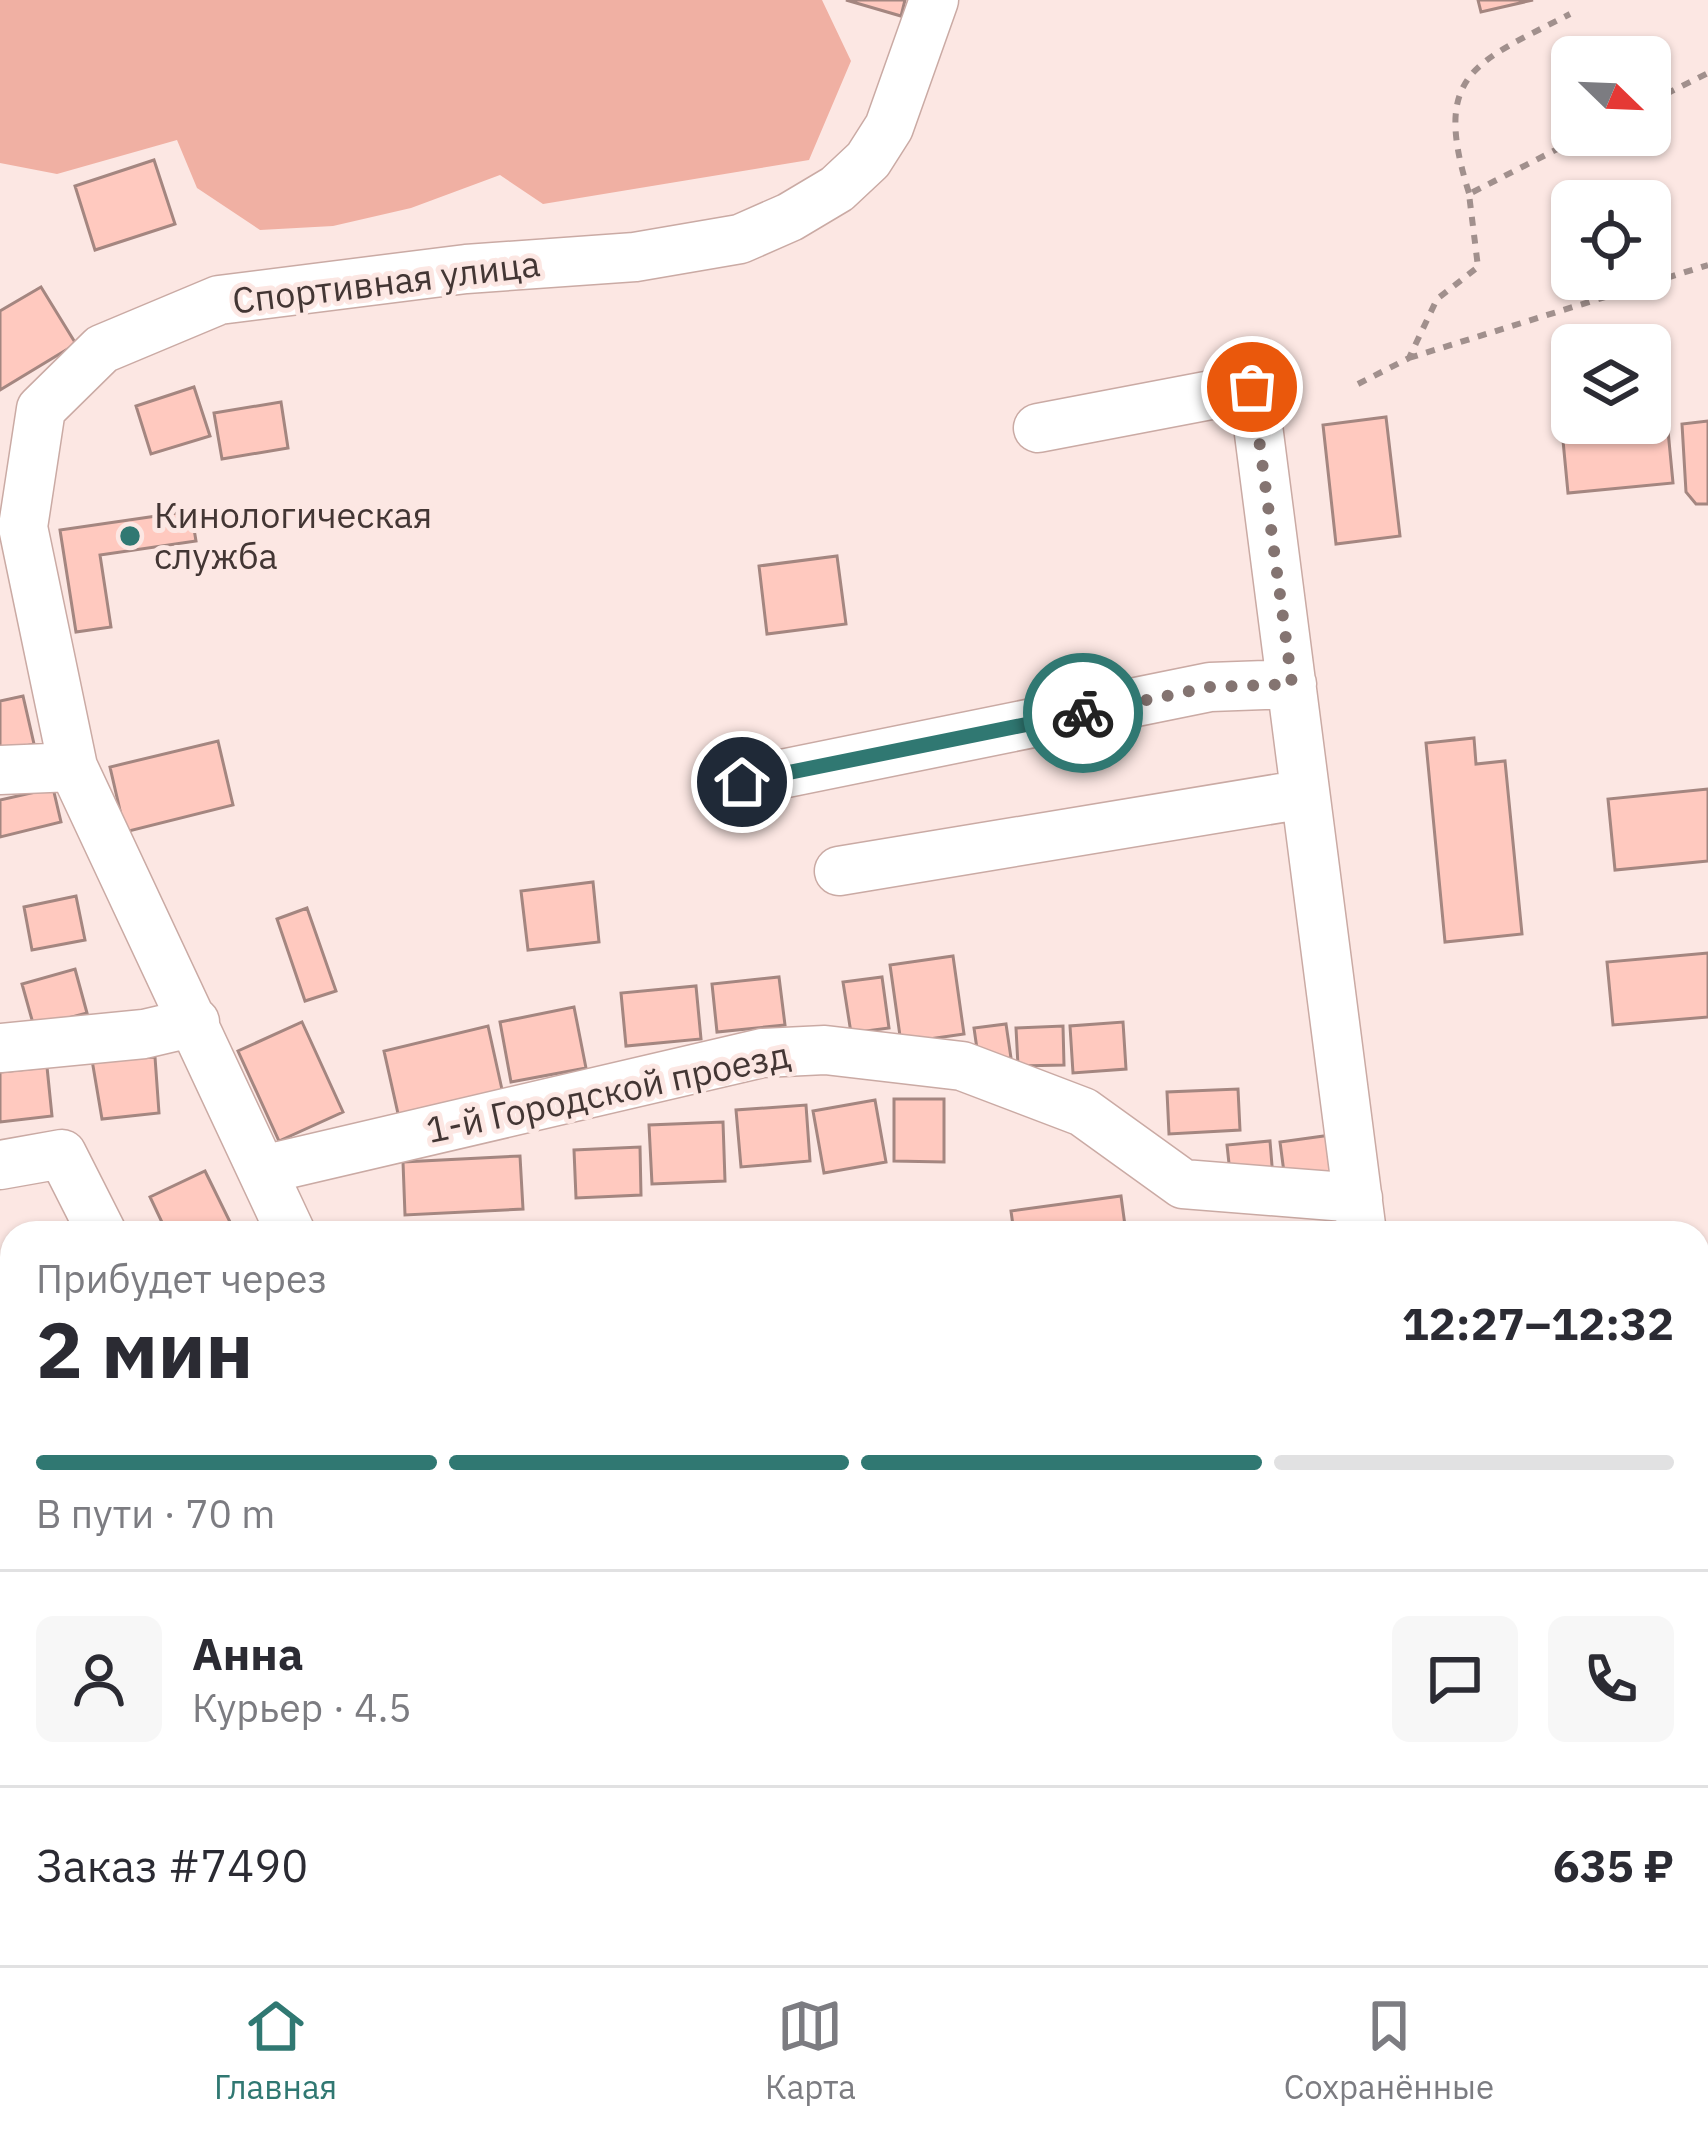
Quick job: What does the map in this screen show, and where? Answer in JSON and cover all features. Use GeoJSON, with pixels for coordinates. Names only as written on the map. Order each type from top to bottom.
{"type":"FeatureCollection","features":[{"type":"Feature","properties":{"kind":"street","name":"Спортивная улица"},"geometry":{"type":"LineString","coordinates":[[285,1221],[73,767],[12,529],[41,409],[102,349],[219,300],[466,269],[635,257],[740,239],[790,217],[837,190],[868,160],[890,127],[934,0]]}},
{"type":"Feature","properties":{"kind":"street"},"geometry":{"type":"LineString","coordinates":[[1038,428],[1252,387],[1360,1215]]}},
{"type":"Feature","properties":{"kind":"street"},"geometry":{"type":"LineString","coordinates":[[742,782],[1210,687],[1292,684]]}},
{"type":"Feature","properties":{"kind":"street"},"geometry":{"type":"LineString","coordinates":[[0,770],[73,767]]}},
{"type":"Feature","properties":{"kind":"street"},"geometry":{"type":"LineString","coordinates":[[839,871],[1305,794]]}},
{"type":"Feature","properties":{"kind":"street"},"geometry":{"type":"LineString","coordinates":[[0,1048],[144,1034],[195,1022]]}},
{"type":"Feature","properties":{"kind":"street","name":"1-й Городской проезд"},"geometry":{"type":"LineString","coordinates":[[262,1170],[762,1054],[825,1050],[962,1066],[1083,1112],[1183,1184],[1360,1215]]}},
{"type":"Feature","properties":{"kind":"street"},"geometry":{"type":"LineString","coordinates":[[0,1165],[62,1154],[96,1221]]}},
{"type":"Feature","properties":{"kind":"path"},"geometry":{"type":"LineString","coordinates":[[1409,358],[1437,298],[1478,267],[1469,194],[1456,153],[1456,103],[1477,62],[1570,14]]}},
{"type":"Feature","properties":{"kind":"path"},"geometry":{"type":"LineString","coordinates":[[1671,92],[1708,73]]}},
{"type":"Feature","properties":{"kind":"path"},"geometry":{"type":"LineString","coordinates":[[1469,194],[1551,153]]}},
{"type":"Feature","properties":{"kind":"path"},"geometry":{"type":"LineString","coordinates":[[1358,384],[1409,358],[1708,265]]}},
{"type":"Feature","properties":{"kind":"shaded area"},"geometry":{"type":"Polygon","coordinates":[[[0,0],[822,0],[851,61],[809,160],[543,204],[500,175],[411,208],[333,226],[260,230],[197,188],[177,140],[57,174],[0,163],[0,0]]]}},
{"type":"Feature","properties":{"kind":"building"},"geometry":{"type":"Polygon","coordinates":[[[846,0],[905,0],[901,16],[846,0]]]}},
{"type":"Feature","properties":{"kind":"building"},"geometry":{"type":"Polygon","coordinates":[[[1478,0],[1533,0],[1481,12],[1478,0]]]}},
{"type":"Feature","properties":{"kind":"building"},"geometry":{"type":"Polygon","coordinates":[[[154,160],[175,224],[95,250],[75,186],[154,160]]]}},
{"type":"Feature","properties":{"kind":"building"},"geometry":{"type":"Polygon","coordinates":[[[41,287],[76,344],[0,390],[0,311],[41,287]]]}},
{"type":"Feature","properties":{"kind":"building"},"geometry":{"type":"Polygon","coordinates":[[[194,387],[210,436],[151,454],[136,406],[194,387]]]}},
{"type":"Feature","properties":{"kind":"building"},"geometry":{"type":"Polygon","coordinates":[[[281,402],[288,448],[222,459],[214,413],[281,402]]]}},
{"type":"Feature","properties":{"kind":"building"},"geometry":{"type":"Polygon","coordinates":[[[1386,417],[1400,536],[1336,544],[1323,425],[1386,417]]]}},
{"type":"Feature","properties":{"kind":"building"},"geometry":{"type":"Polygon","coordinates":[[[1708,421],[1708,504],[1696,504],[1686,492],[1682,424],[1708,421]]]}},
{"type":"Feature","properties":{"kind":"building"},"geometry":{"type":"Polygon","coordinates":[[[1563,444],[1669,444],[1673,483],[1568,493],[1563,444]]]}},
{"type":"Feature","properties":{"kind":"building"},"geometry":{"type":"Polygon","coordinates":[[[191,511],[196,541],[100,555],[111,627],[76,632],[60,530],[191,511]]]}},
{"type":"Feature","properties":{"kind":"building"},"geometry":{"type":"Polygon","coordinates":[[[837,556],[846,624],[767,634],[759,566],[837,556]]]}},
{"type":"Feature","properties":{"kind":"building"},"geometry":{"type":"Polygon","coordinates":[[[23,696],[34,744],[0,752],[0,701],[23,696]]]}},
{"type":"Feature","properties":{"kind":"building"},"geometry":{"type":"Polygon","coordinates":[[[1474,738],[1476,764],[1505,761],[1522,934],[1445,942],[1426,743],[1474,738]]]}},
{"type":"Feature","properties":{"kind":"building"},"geometry":{"type":"Polygon","coordinates":[[[218,741],[233,805],[125,832],[110,767],[218,741]]]}},
{"type":"Feature","properties":{"kind":"building"},"geometry":{"type":"Polygon","coordinates":[[[53,788],[61,822],[0,837],[0,800],[53,788]]]}},
{"type":"Feature","properties":{"kind":"building"},"geometry":{"type":"Polygon","coordinates":[[[1708,789],[1708,861],[1615,870],[1608,799],[1708,789]]]}},
{"type":"Feature","properties":{"kind":"building"},"geometry":{"type":"Polygon","coordinates":[[[593,882],[599,942],[528,950],[521,891],[593,882]]]}},
{"type":"Feature","properties":{"kind":"building"},"geometry":{"type":"Polygon","coordinates":[[[76,896],[85,940],[32,950],[24,907],[76,896]]]}},
{"type":"Feature","properties":{"kind":"building"},"geometry":{"type":"Polygon","coordinates":[[[307,908],[336,991],[305,1001],[277,919],[307,908]]]}},
{"type":"Feature","properties":{"kind":"building"},"geometry":{"type":"Polygon","coordinates":[[[1708,953],[1708,1017],[1613,1025],[1607,962],[1708,953]]]}},
{"type":"Feature","properties":{"kind":"building"},"geometry":{"type":"Polygon","coordinates":[[[953,956],[964,1034],[901,1043],[890,965],[953,956]]]}},
{"type":"Feature","properties":{"kind":"building"},"geometry":{"type":"Polygon","coordinates":[[[75,969],[87,1013],[34,1027],[22,984],[75,969]]]}},
{"type":"Feature","properties":{"kind":"building"},"geometry":{"type":"Polygon","coordinates":[[[779,977],[785,1025],[717,1032],[712,984],[779,977]]]}},
{"type":"Feature","properties":{"kind":"building"},"geometry":{"type":"Polygon","coordinates":[[[882,977],[889,1028],[851,1033],[843,982],[882,977]]]}},
{"type":"Feature","properties":{"kind":"building"},"geometry":{"type":"Polygon","coordinates":[[[696,986],[701,1039],[626,1046],[621,993],[696,986]]]}},
{"type":"Feature","properties":{"kind":"building"},"geometry":{"type":"Polygon","coordinates":[[[574,1007],[586,1068],[511,1082],[500,1022],[574,1007]]]}},
{"type":"Feature","properties":{"kind":"building"},"geometry":{"type":"Polygon","coordinates":[[[302,1022],[343,1112],[279,1141],[238,1051],[302,1022]]]}},
{"type":"Feature","properties":{"kind":"building"},"geometry":{"type":"Polygon","coordinates":[[[1123,1022],[1126,1069],[1073,1073],[1070,1026],[1123,1022]]]}},
{"type":"Feature","properties":{"kind":"building"},"geometry":{"type":"Polygon","coordinates":[[[1006,1024],[1011,1058],[979,1063],[974,1028],[1006,1024]]]}},
{"type":"Feature","properties":{"kind":"building"},"geometry":{"type":"Polygon","coordinates":[[[488,1026],[503,1094],[399,1118],[384,1051],[488,1026]]]}},
{"type":"Feature","properties":{"kind":"building"},"geometry":{"type":"Polygon","coordinates":[[[1063,1026],[1064,1065],[1018,1066],[1016,1028],[1063,1026]]]}},
{"type":"Feature","properties":{"kind":"building"},"geometry":{"type":"Polygon","coordinates":[[[155,1057],[159,1113],[102,1119],[92,1060],[155,1057]]]}},
{"type":"Feature","properties":{"kind":"building"},"geometry":{"type":"Polygon","coordinates":[[[47,1067],[52,1116],[0,1122],[0,1072],[47,1067]]]}},
{"type":"Feature","properties":{"kind":"building"},"geometry":{"type":"Polygon","coordinates":[[[1238,1089],[1240,1130],[1169,1134],[1167,1092],[1238,1089]]]}},
{"type":"Feature","properties":{"kind":"building"},"geometry":{"type":"Polygon","coordinates":[[[894,1099],[944,1099],[944,1162],[894,1161],[894,1099]]]}},
{"type":"Feature","properties":{"kind":"building"},"geometry":{"type":"Polygon","coordinates":[[[875,1100],[886,1162],[824,1173],[813,1111],[875,1100]]]}},
{"type":"Feature","properties":{"kind":"building"},"geometry":{"type":"Polygon","coordinates":[[[806,1105],[810,1161],[741,1167],[736,1110],[806,1105]]]}},
{"type":"Feature","properties":{"kind":"building"},"geometry":{"type":"Polygon","coordinates":[[[723,1122],[725,1181],[652,1184],[649,1125],[723,1122]]]}},
{"type":"Feature","properties":{"kind":"building"},"geometry":{"type":"Polygon","coordinates":[[[1331,1135],[1336,1174],[1285,1180],[1280,1142],[1331,1135]]]}},
{"type":"Feature","properties":{"kind":"building"},"geometry":{"type":"Polygon","coordinates":[[[1270,1141],[1273,1178],[1231,1182],[1227,1145],[1270,1141]]]}},
{"type":"Feature","properties":{"kind":"building"},"geometry":{"type":"Polygon","coordinates":[[[640,1147],[641,1195],[576,1198],[574,1150],[640,1147]]]}},
{"type":"Feature","properties":{"kind":"building"},"geometry":{"type":"Polygon","coordinates":[[[520,1156],[523,1209],[405,1215],[403,1162],[520,1156]]]}},
{"type":"Feature","properties":{"kind":"building"},"geometry":{"type":"Polygon","coordinates":[[[205,1171],[230,1221],[161,1221],[150,1197],[205,1171]]]}},
{"type":"Feature","properties":{"kind":"building"},"geometry":{"type":"Polygon","coordinates":[[[1121,1196],[1124,1221],[1012,1221],[1011,1211],[1121,1196]]]}},
{"type":"Feature","properties":{"kind":"way so far"},"geometry":{"type":"LineString","coordinates":[[1083,713],[1210,687],[1292,684],[1252,387]]}},
{"type":"Feature","properties":{"kind":"place","name":"Кинологическая служба"},"geometry":{"type":"Point","coordinates":[130,536]}},
{"type":"Feature","properties":{"kind":"route"},"geometry":{"type":"LineString","coordinates":[[742,782],[1083,713]]}}]}
